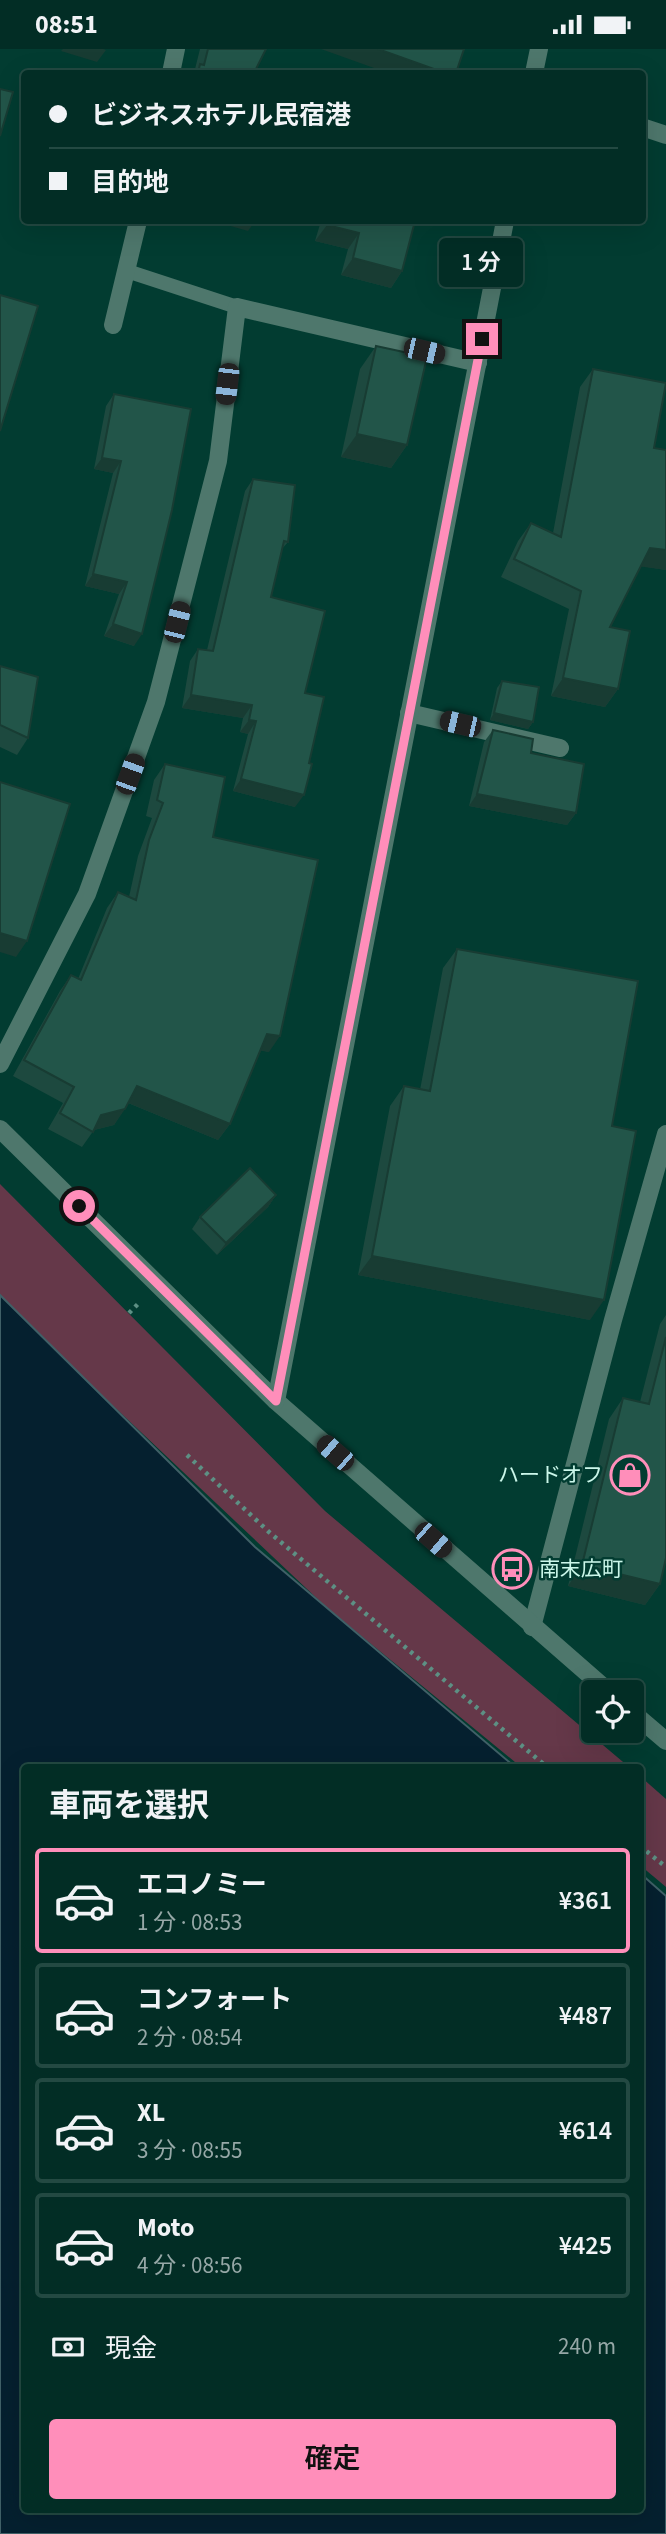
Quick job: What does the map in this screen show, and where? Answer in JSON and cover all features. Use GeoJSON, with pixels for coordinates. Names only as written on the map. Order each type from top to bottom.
{"type":"FeatureCollection","features":[{"type":"Feature","properties":{"kind":"street"},"geometry":{"type":"LineString","coordinates":[[172,70],[176,49]]}},
{"type":"Feature","properties":{"kind":"street"},"geometry":{"type":"LineString","coordinates":[[535,70],[539,49]]}},
{"type":"Feature","properties":{"kind":"street"},"geometry":{"type":"LineString","coordinates":[[646,128],[666,135]]}},
{"type":"Feature","properties":{"kind":"street"},"geometry":{"type":"LineString","coordinates":[[113,325],[137,224]]}},
{"type":"Feature","properties":{"kind":"street"},"geometry":{"type":"LineString","coordinates":[[276,1401],[504,224]]}},
{"type":"Feature","properties":{"kind":"street"},"geometry":{"type":"LineString","coordinates":[[0,1064],[87,894],[156,702],[218,461],[237,307],[478,363]]}},
{"type":"Feature","properties":{"kind":"street"},"geometry":{"type":"LineString","coordinates":[[409,713],[560,748]]}},
{"type":"Feature","properties":{"kind":"street"},"geometry":{"type":"LineString","coordinates":[[0,1129],[276,1401],[595,1680]]}},
{"type":"Feature","properties":{"kind":"street"},"geometry":{"type":"LineString","coordinates":[[532,1627],[613,1320],[666,1134]]}},
{"type":"Feature","properties":{"kind":"street"},"geometry":{"type":"LineString","coordinates":[[644,1722],[666,1741]]}},
{"type":"Feature","properties":{"kind":"lane"},"geometry":{"type":"LineString","coordinates":[[127,271],[237,307]]}},
{"type":"Feature","properties":{"kind":"path"},"geometry":{"type":"LineString","coordinates":[[187,1455],[269,1532],[543,1764]]}},
{"type":"Feature","properties":{"kind":"path"},"geometry":{"type":"LineString","coordinates":[[644,1849],[666,1867]]}},
{"type":"Feature","properties":{"kind":"shaded area"},"geometry":{"type":"Polygon","coordinates":[[[0,1184],[325,1511],[581,1727],[581,1743],[600,1743],[625,1764],[517,1764],[326,1607],[0,1299],[0,1184]]]}},
{"type":"Feature","properties":{"kind":"shaded area"},"geometry":{"type":"Polygon","coordinates":[[[644,1780],[666,1799],[666,1887],[644,1869],[644,1780]]]}},
{"type":"Feature","properties":{"kind":"water"},"geometry":{"type":"Polygon","coordinates":[[[0,1295],[255,1547],[511,1764],[21,1764],[21,2513],[644,2513],[644,1877],[666,1896],[666,2534],[0,2534],[0,1295]]]}},
{"type":"Feature","properties":{"kind":"building"},"geometry":{"type":"Polygon","coordinates":[[[208,49],[266,49],[256,70],[199,70],[200,64],[204,65],[208,49]]]}},
{"type":"Feature","properties":{"kind":"building"},"geometry":{"type":"Polygon","coordinates":[[[378,49],[464,49],[457,70],[437,70],[378,49]]]}},
{"type":"Feature","properties":{"kind":"building"},"geometry":{"type":"Polygon","coordinates":[[[0,89],[13,92],[0,136],[0,89]]]}},
{"type":"Feature","properties":{"kind":"building"},"geometry":{"type":"Polygon","coordinates":[[[414,224],[402,271],[353,258],[359,233],[327,225],[414,224]]]}},
{"type":"Feature","properties":{"kind":"building"},"geometry":{"type":"Polygon","coordinates":[[[0,295],[38,306],[0,431],[0,295]]]}},
{"type":"Feature","properties":{"kind":"building"},"geometry":{"type":"Polygon","coordinates":[[[376,346],[427,357],[407,445],[357,434],[376,346]]]}},
{"type":"Feature","properties":{"kind":"building"},"geometry":{"type":"Polygon","coordinates":[[[593,369],[666,383],[654,448],[666,450],[666,550],[650,548],[610,627],[630,631],[618,689],[563,678],[581,591],[514,559],[531,523],[561,537],[593,369]]]}},
{"type":"Feature","properties":{"kind":"building"},"geometry":{"type":"Polygon","coordinates":[[[114,394],[191,409],[172,510],[142,634],[113,624],[127,582],[93,574],[121,461],[102,458],[114,394]]]}},
{"type":"Feature","properties":{"kind":"building"},"geometry":{"type":"Polygon","coordinates":[[[253,479],[295,485],[288,542],[284,541],[271,597],[325,611],[305,693],[324,697],[304,795],[241,779],[256,721],[249,720],[252,705],[191,695],[198,649],[213,651],[253,479]]]}},
{"type":"Feature","properties":{"kind":"building"},"geometry":{"type":"Polygon","coordinates":[[[0,666],[38,677],[28,738],[0,725],[0,666]]]}},
{"type":"Feature","properties":{"kind":"building"},"geometry":{"type":"Polygon","coordinates":[[[502,681],[539,687],[533,722],[494,713],[502,681]]]}},
{"type":"Feature","properties":{"kind":"building"},"geometry":{"type":"Polygon","coordinates":[[[493,730],[533,739],[531,753],[584,764],[576,813],[477,794],[493,730]]]}},
{"type":"Feature","properties":{"kind":"building"},"geometry":{"type":"Polygon","coordinates":[[[165,764],[225,777],[213,837],[318,860],[280,1036],[267,1034],[230,1124],[137,1086],[125,1109],[101,1115],[93,1132],[60,1113],[74,1087],[24,1060],[71,975],[81,980],[118,892],[136,900],[149,840],[163,803],[157,800],[165,764]]]}},
{"type":"Feature","properties":{"kind":"building"},"geometry":{"type":"Polygon","coordinates":[[[0,782],[70,804],[27,941],[0,933],[0,782]]]}},
{"type":"Feature","properties":{"kind":"building"},"geometry":{"type":"Polygon","coordinates":[[[457,949],[638,981],[612,1126],[636,1131],[604,1300],[372,1256],[404,1086],[430,1091],[457,949]]]}},
{"type":"Feature","properties":{"kind":"building"},"geometry":{"type":"Polygon","coordinates":[[[250,1168],[276,1195],[226,1243],[200,1217],[250,1168]]]}},
{"type":"Feature","properties":{"kind":"building","name":"ハードオフ"},"geometry":{"type":"Polygon","coordinates":[[[666,1337],[666,1558],[660,1584],[582,1565],[623,1398],[649,1404],[666,1337]]]}},
{"type":"Feature","properties":{"kind":"place","name":"ハードオフ"},"geometry":{"type":"Point","coordinates":[630,1475]}},
{"type":"Feature","properties":{"kind":"place","name":"南末広町"},"geometry":{"type":"Point","coordinates":[512,1569]}},
{"type":"Feature","properties":{"kind":"route"},"geometry":{"type":"LineString","coordinates":[[79,1206],[276,1401],[482,339]]}}]}
